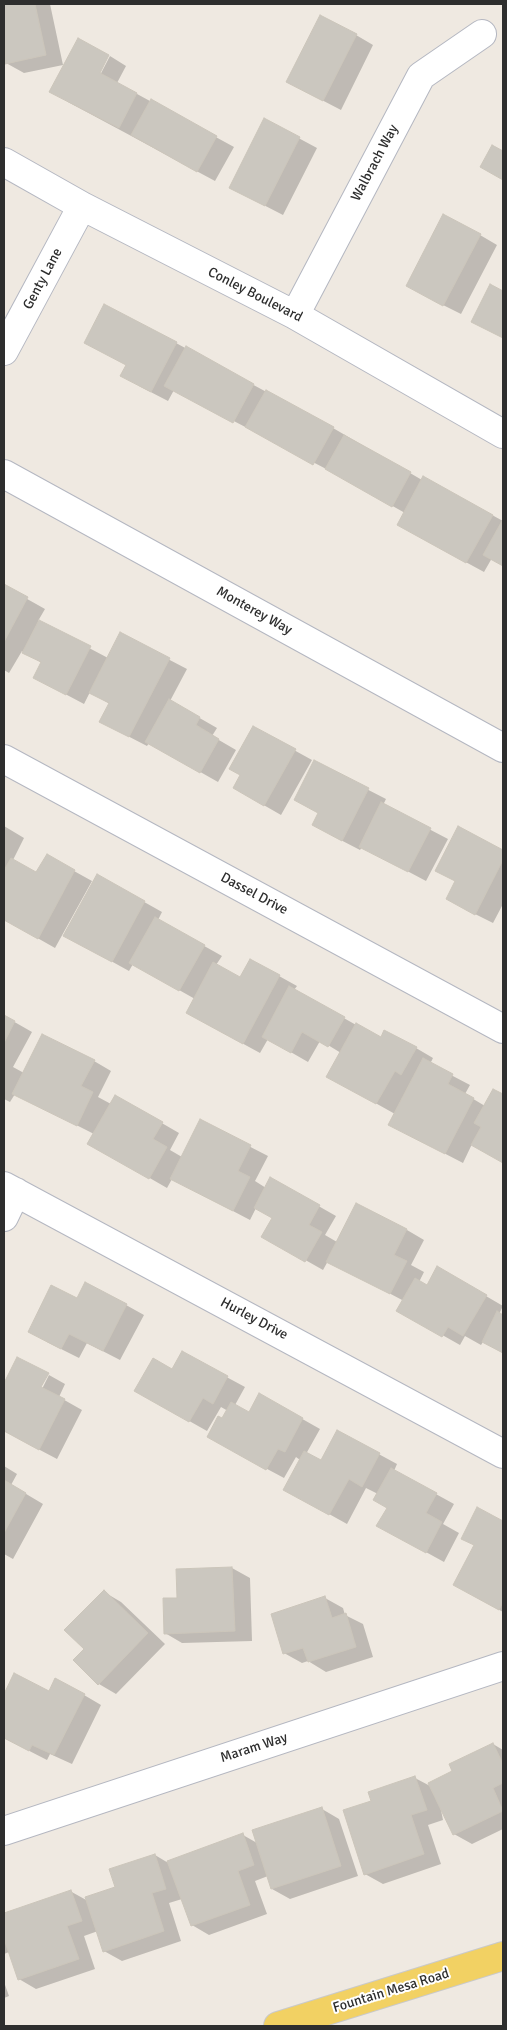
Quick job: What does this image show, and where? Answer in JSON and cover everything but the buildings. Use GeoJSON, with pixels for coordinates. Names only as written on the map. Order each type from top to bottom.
{"type":"FeatureCollection","features":[{"type":"Feature","properties":{"kind":"main road","name":"Fountain Mesa Road"},"geometry":{"type":"LineString","coordinates":[[278,2026],[503,1956]]}},
{"type":"Feature","properties":{"kind":"street","name":"Walbrach Way"},"geometry":{"type":"LineString","coordinates":[[295,315],[421,76],[482,34]]}},
{"type":"Feature","properties":{"kind":"street","name":"Conley Boulevard"},"geometry":{"type":"LineString","coordinates":[[4,162],[82,206],[295,315],[503,434]]}},
{"type":"Feature","properties":{"kind":"street","name":"Genty Lane"},"geometry":{"type":"LineString","coordinates":[[4,351],[82,206]]}},
{"type":"Feature","properties":{"kind":"street","name":"Monterey Way"},"geometry":{"type":"LineString","coordinates":[[4,474],[503,748]]}},
{"type":"Feature","properties":{"kind":"street","name":"Dassel Drive"},"geometry":{"type":"LineString","coordinates":[[4,759],[503,1029]]}},
{"type":"Feature","properties":{"kind":"street"},"geometry":{"type":"LineString","coordinates":[[4,1217],[10,1189]]}},
{"type":"Feature","properties":{"kind":"street","name":"Hurley Drive"},"geometry":{"type":"LineString","coordinates":[[10,1189],[503,1454]]}},
{"type":"Feature","properties":{"kind":"street","name":"Maram Way"},"geometry":{"type":"LineString","coordinates":[[4,1831],[503,1666]]}}]}
